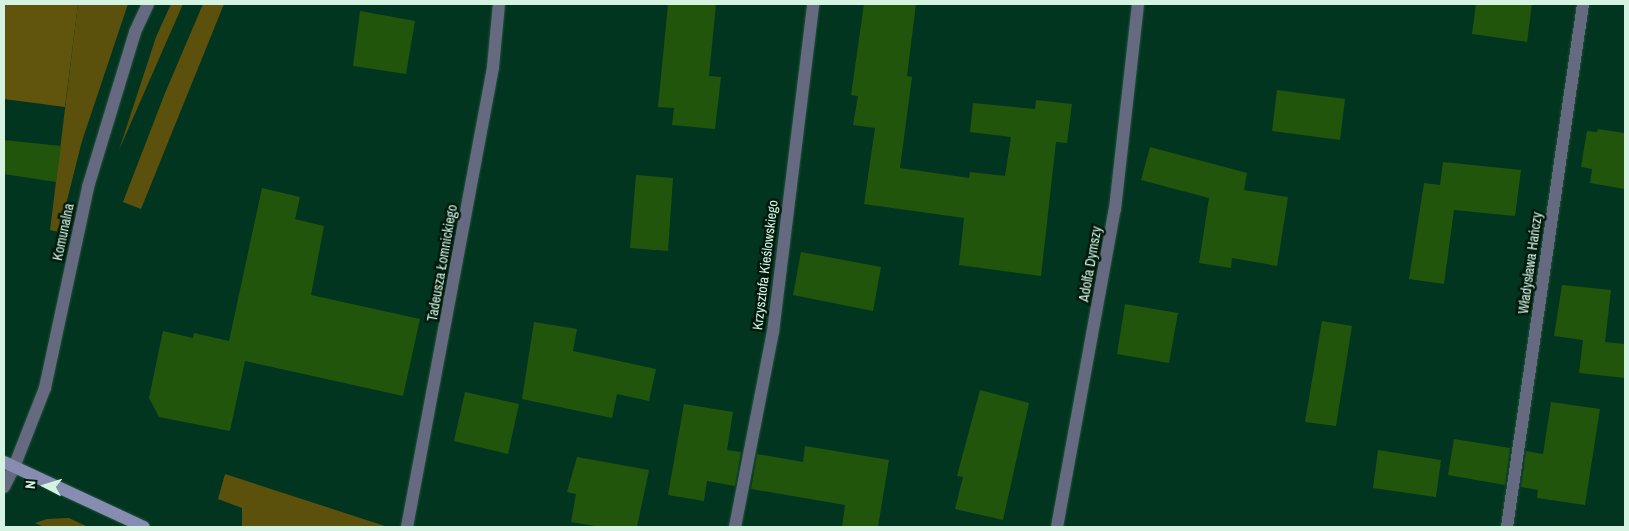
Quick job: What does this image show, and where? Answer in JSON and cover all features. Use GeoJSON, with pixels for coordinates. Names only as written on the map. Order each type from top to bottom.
{"type":"FeatureCollection","features":[{"type":"Feature","properties":{"kind":"street","name":"Komunalna"},"geometry":{"type":"LineString","coordinates":[[4,487],[9,465],[45,388],[88,187],[135,32],[148,4]]}},
{"type":"Feature","properties":{"kind":"street","name":"Tadeusza Łomnickiego"},"geometry":{"type":"LineString","coordinates":[[408,527],[493,67],[499,4]]}},
{"type":"Feature","properties":{"kind":"street","name":"Krzysztofa Kieślowskiego"},"geometry":{"type":"LineString","coordinates":[[735,527],[773,332],[813,4]]}},
{"type":"Feature","properties":{"kind":"street","name":"Adolfa Dymszy"},"geometry":{"type":"LineString","coordinates":[[1057,527],[1115,209],[1138,4]]}},
{"type":"Feature","properties":{"kind":"street","name":"Władysława Hańczy"},"geometry":{"type":"LineString","coordinates":[[1507,527],[1583,4]]}},
{"type":"Feature","properties":{"kind":"street"},"geometry":{"type":"LineString","coordinates":[[9,465],[144,527]]}},
{"type":"Feature","properties":{"kind":"shaded area"},"geometry":{"type":"Polygon","coordinates":[[[4,4],[78,4],[65,107],[4,99],[4,4]]]}},
{"type":"Feature","properties":{"kind":"shaded area"},"geometry":{"type":"Polygon","coordinates":[[[78,4],[128,4],[82,141],[59,232],[50,230],[78,4]]]}},
{"type":"Feature","properties":{"kind":"shaded area"},"geometry":{"type":"Polygon","coordinates":[[[171,4],[183,4],[119,150],[156,37],[171,4]]]}},
{"type":"Feature","properties":{"kind":"shaded area"},"geometry":{"type":"Polygon","coordinates":[[[203,4],[224,4],[141,209],[123,202],[165,93],[203,4]]]}},
{"type":"Feature","properties":{"kind":"shaded area"},"geometry":{"type":"Polygon","coordinates":[[[225,474],[388,527],[242,527],[242,508],[218,499],[225,474]]]}},
{"type":"Feature","properties":{"kind":"shaded area"},"geometry":{"type":"Polygon","coordinates":[[[69,518],[88,527],[44,527],[35,523],[47,519],[69,518]]]}},
{"type":"Feature","properties":{"kind":"building"},"geometry":{"type":"Polygon","coordinates":[[[668,4],[716,4],[709,76],[721,77],[715,129],[672,125],[674,108],[658,107],[668,4]]]}},
{"type":"Feature","properties":{"kind":"building"},"geometry":{"type":"Polygon","coordinates":[[[864,4],[916,4],[907,76],[912,77],[900,168],[969,178],[970,172],[1005,176],[1011,137],[970,132],[973,103],[1035,109],[1036,100],[1072,104],[1067,143],[1056,142],[1041,276],[959,265],[964,218],[864,204],[875,128],[853,125],[858,96],[851,95],[864,4]]]}},
{"type":"Feature","properties":{"kind":"building"},"geometry":{"type":"Polygon","coordinates":[[[1476,4],[1532,4],[1527,42],[1472,34],[1476,4]]]}},
{"type":"Feature","properties":{"kind":"building"},"geometry":{"type":"Polygon","coordinates":[[[360,11],[415,21],[406,74],[353,66],[360,11]]]}},
{"type":"Feature","properties":{"kind":"building"},"geometry":{"type":"Polygon","coordinates":[[[1277,90],[1345,99],[1340,140],[1272,131],[1277,90]]]}},
{"type":"Feature","properties":{"kind":"building"},"geometry":{"type":"Polygon","coordinates":[[[1598,129],[1625,133],[1625,189],[1590,183],[1592,169],[1581,167],[1587,131],[1597,132],[1598,129]]]}},
{"type":"Feature","properties":{"kind":"building"},"geometry":{"type":"Polygon","coordinates":[[[4,140],[61,146],[56,182],[4,174],[4,140]]]}},
{"type":"Feature","properties":{"kind":"building"},"geometry":{"type":"Polygon","coordinates":[[[1150,147],[1247,173],[1244,190],[1288,197],[1277,266],[1232,258],[1231,268],[1199,263],[1209,198],[1141,180],[1150,147]]]}},
{"type":"Feature","properties":{"kind":"building"},"geometry":{"type":"Polygon","coordinates":[[[1443,162],[1521,170],[1515,216],[1454,210],[1444,284],[1409,279],[1424,183],[1440,185],[1443,162]]]}},
{"type":"Feature","properties":{"kind":"building"},"geometry":{"type":"Polygon","coordinates":[[[636,175],[673,178],[668,251],[630,248],[636,175]]]}},
{"type":"Feature","properties":{"kind":"building"},"geometry":{"type":"Polygon","coordinates":[[[262,188],[300,197],[295,219],[324,226],[311,295],[420,319],[403,396],[245,361],[230,431],[159,417],[149,398],[163,331],[193,338],[194,333],[229,341],[262,188]]]}},
{"type":"Feature","properties":{"kind":"building"},"geometry":{"type":"Polygon","coordinates":[[[801,252],[881,267],[873,311],[793,295],[801,252]]]}},
{"type":"Feature","properties":{"kind":"building"},"geometry":{"type":"Polygon","coordinates":[[[1562,285],[1611,290],[1605,342],[1625,344],[1625,378],[1579,373],[1583,340],[1554,336],[1562,285]]]}},
{"type":"Feature","properties":{"kind":"building"},"geometry":{"type":"Polygon","coordinates":[[[1125,304],[1178,313],[1169,363],[1117,354],[1125,304]]]}},
{"type":"Feature","properties":{"kind":"building"},"geometry":{"type":"Polygon","coordinates":[[[1322,321],[1352,326],[1336,426],[1305,422],[1322,321]]]}},
{"type":"Feature","properties":{"kind":"building"},"geometry":{"type":"Polygon","coordinates":[[[534,322],[577,329],[573,351],[656,369],[649,401],[617,394],[612,418],[522,399],[534,322]]]}},
{"type":"Feature","properties":{"kind":"building"},"geometry":{"type":"Polygon","coordinates":[[[980,390],[1029,403],[1003,520],[955,509],[963,477],[957,476],[980,390]]]}},
{"type":"Feature","properties":{"kind":"building"},"geometry":{"type":"Polygon","coordinates":[[[465,392],[519,404],[508,454],[454,441],[465,392]]]}},
{"type":"Feature","properties":{"kind":"building"},"geometry":{"type":"Polygon","coordinates":[[[1551,402],[1600,409],[1585,505],[1537,498],[1538,490],[1521,487],[1526,451],[1543,454],[1551,402]]]}},
{"type":"Feature","properties":{"kind":"building"},"geometry":{"type":"Polygon","coordinates":[[[684,404],[733,412],[727,450],[741,452],[735,486],[707,481],[704,501],[668,495],[684,404]]]}},
{"type":"Feature","properties":{"kind":"building"},"geometry":{"type":"Polygon","coordinates":[[[1454,439],[1510,448],[1505,485],[1448,475],[1454,439]]]}},
{"type":"Feature","properties":{"kind":"building"},"geometry":{"type":"Polygon","coordinates":[[[805,446],[889,460],[878,527],[842,527],[845,505],[751,489],[757,454],[803,462],[805,446]]]}},
{"type":"Feature","properties":{"kind":"building"},"geometry":{"type":"Polygon","coordinates":[[[1378,450],[1441,460],[1436,497],[1373,488],[1378,450]]]}},
{"type":"Feature","properties":{"kind":"building"},"geometry":{"type":"Polygon","coordinates":[[[577,457],[649,470],[637,527],[601,527],[571,522],[576,494],[567,492],[577,457]]]}}]}
